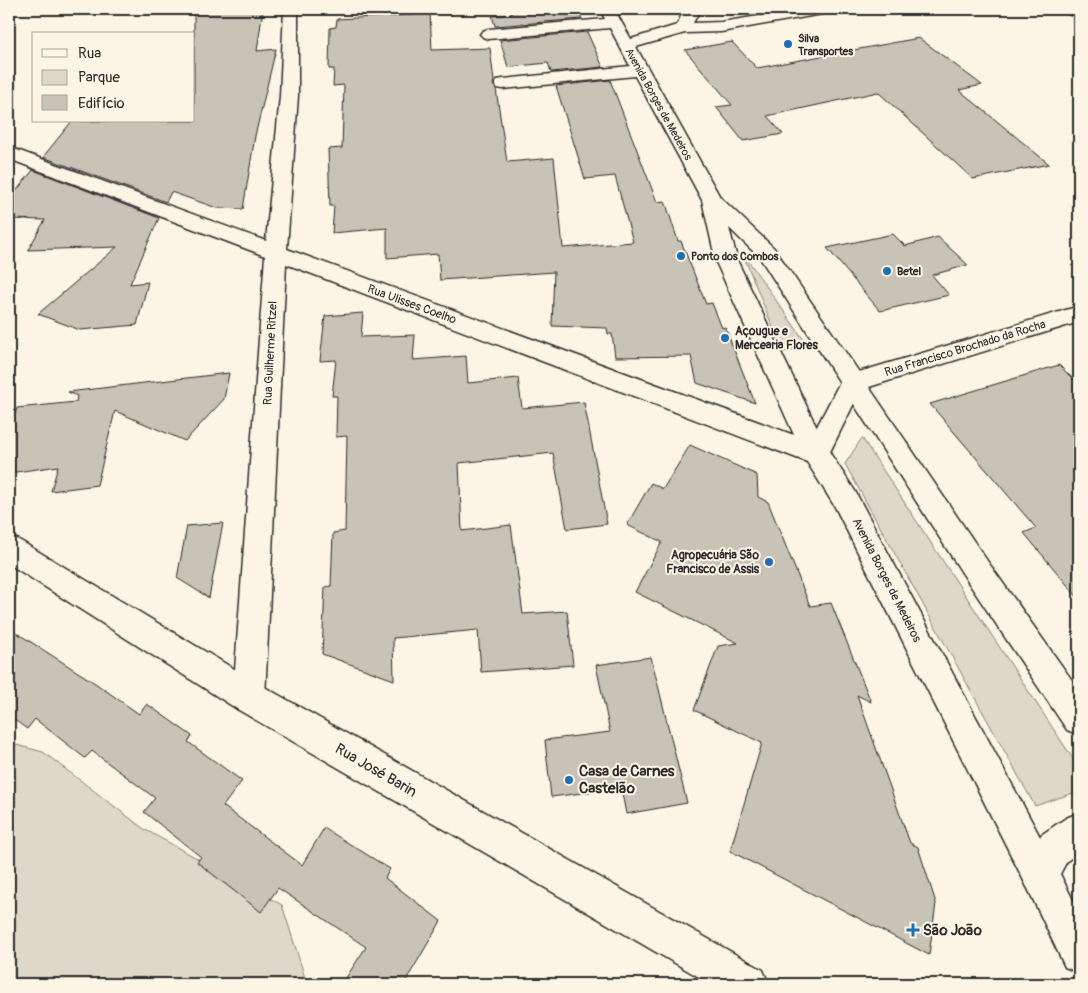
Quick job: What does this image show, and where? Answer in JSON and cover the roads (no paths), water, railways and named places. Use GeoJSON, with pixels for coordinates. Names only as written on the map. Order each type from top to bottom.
{"type":"FeatureCollection","features":[{"type":"Feature","properties":{"kind":"street","name":"Rua Guilherme Ritzel"},"geometry":{"type":"LineString","coordinates":[[249,697],[276,252],[289,96],[291,9]]}},
{"type":"Feature","properties":{"kind":"street","name":"Avenida Borges de Medeiros"},"geometry":{"type":"LineString","coordinates":[[607,9],[712,200],[727,262],[816,454],[845,499],[1040,874],[1079,953]]}},
{"type":"Feature","properties":{"kind":"street"},"geometry":{"type":"LineString","coordinates":[[684,28],[689,14],[696,9]]}},
{"type":"Feature","properties":{"kind":"street"},"geometry":{"type":"LineString","coordinates":[[626,45],[684,28],[721,27],[828,9]]}},
{"type":"Feature","properties":{"kind":"street"},"geometry":{"type":"LineString","coordinates":[[1069,9],[1079,14]]}},
{"type":"Feature","properties":{"kind":"street"},"geometry":{"type":"LineString","coordinates":[[488,34],[614,23]]}},
{"type":"Feature","properties":{"kind":"street"},"geometry":{"type":"LineString","coordinates":[[503,84],[640,70]]}},
{"type":"Feature","properties":{"kind":"street","name":"Rua Ulisses Coelho"},"geometry":{"type":"LineString","coordinates":[[9,153],[816,454]]}},
{"type":"Feature","properties":{"kind":"street","name":"Avenida Borges de Medeiros"},"geometry":{"type":"LineString","coordinates":[[712,200],[768,253],[972,564],[1079,718]]}},
{"type":"Feature","properties":{"kind":"street","name":"Rua Francisco Brochado da Rocha"},"geometry":{"type":"LineString","coordinates":[[852,383],[1079,314]]}},
{"type":"Feature","properties":{"kind":"street"},"geometry":{"type":"LineString","coordinates":[[816,454],[852,383]]}},
{"type":"Feature","properties":{"kind":"street","name":"Rua José Barin"},"geometry":{"type":"LineString","coordinates":[[9,549],[249,697],[748,984]]}},
{"type":"Feature","properties":{"kind":"street"},"geometry":{"type":"LineString","coordinates":[[1040,874],[1054,848],[1079,831]]}},
{"type":"Feature","properties":{"kind":"place","name":"Silva Transportes"},"geometry":{"type":"Point","coordinates":[788,44]}},
{"type":"Feature","properties":{"kind":"place","name":"Ponto dos Combos"},"geometry":{"type":"Point","coordinates":[681,256]}},
{"type":"Feature","properties":{"kind":"place","name":"Betel"},"geometry":{"type":"Point","coordinates":[887,271]}},
{"type":"Feature","properties":{"kind":"place","name":"Açougue e Mercearia Flores"},"geometry":{"type":"Point","coordinates":[725,338]}},
{"type":"Feature","properties":{"kind":"place","name":"Agropecuária São Francisco de Assis"},"geometry":{"type":"Point","coordinates":[769,562]}},
{"type":"Feature","properties":{"kind":"place","name":"Casa de Carnes Castelão"},"geometry":{"type":"Point","coordinates":[569,780]}},
{"type":"Feature","properties":{"kind":"place","name":"São João"},"geometry":{"type":"Point","coordinates":[913,930]}}]}
